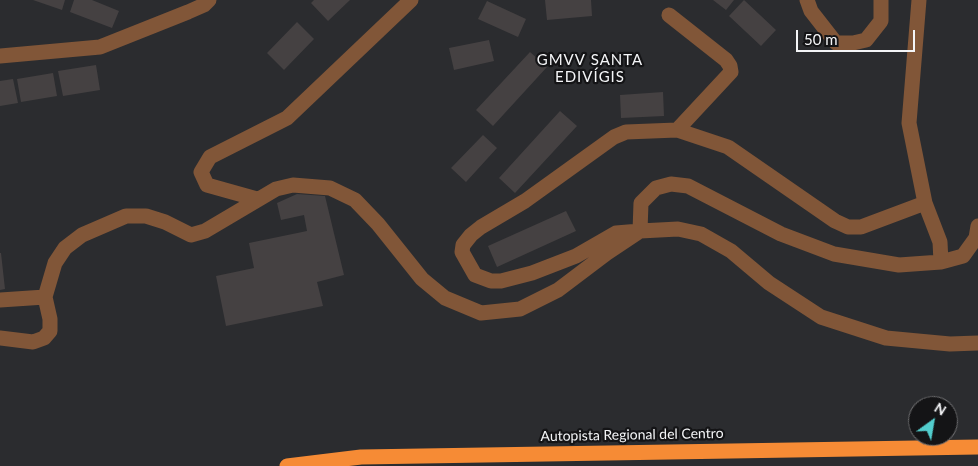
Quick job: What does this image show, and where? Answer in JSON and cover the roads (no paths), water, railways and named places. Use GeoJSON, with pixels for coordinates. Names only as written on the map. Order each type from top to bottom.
{"type":"FeatureCollection","features":[{"type":"Feature","properties":{"kind":"highway","name":"Autopista Regional del Centro"},"geometry":{"type":"LineString","coordinates":[[287,466],[361,457],[978,447]]}},
{"type":"Feature","properties":{"kind":"street"},"geometry":{"type":"LineString","coordinates":[[0,56],[100,47],[188,12],[204,5],[209,0]]}},
{"type":"Feature","properties":{"kind":"street"},"geometry":{"type":"LineString","coordinates":[[257,199],[207,185],[201,172],[210,157],[287,118],[412,0]]}},
{"type":"Feature","properties":{"kind":"street"},"geometry":{"type":"LineString","coordinates":[[807,0],[811,11],[836,43],[853,43],[866,40],[881,21],[881,0]]}},
{"type":"Feature","properties":{"kind":"street"},"geometry":{"type":"LineString","coordinates":[[919,0],[910,123],[925,204],[940,242],[941,262]]}},
{"type":"Feature","properties":{"kind":"street"},"geometry":{"type":"LineString","coordinates":[[669,15],[726,60],[731,72],[677,130]]}},
{"type":"Feature","properties":{"kind":"street"},"geometry":{"type":"LineString","coordinates":[[925,204],[861,227],[848,227],[835,221],[728,147],[677,130],[626,132],[614,137],[526,201],[476,231],[463,245],[462,252],[475,275],[490,281],[501,281],[532,274],[576,256],[616,233],[678,229],[701,234],[731,251],[769,283],[821,317],[886,338],[950,344],[978,343]]}},
{"type":"Feature","properties":{"kind":"street"},"geometry":{"type":"LineString","coordinates":[[640,231],[641,203],[656,188],[671,184],[688,186],[781,234],[834,254],[899,265],[941,262],[963,256],[976,238],[978,226]]}},
{"type":"Feature","properties":{"kind":"street"},"geometry":{"type":"LineString","coordinates":[[0,338],[33,342],[44,338],[50,331],[50,319],[45,297],[55,263],[65,248],[82,234],[126,216],[146,216],[165,222],[191,235],[205,231],[276,189],[293,185],[330,188],[355,200],[378,224],[422,279],[445,298],[481,313],[520,309],[558,290],[640,231]]}},
{"type":"Feature","properties":{"kind":"street"},"geometry":{"type":"LineString","coordinates":[[0,300],[45,297]]}},
{"type":"Feature","properties":{"kind":"district","name":"GMVV SANTA EDIVÍGIS"},"geometry":{"type":"Point","coordinates":[590,68]}}]}
